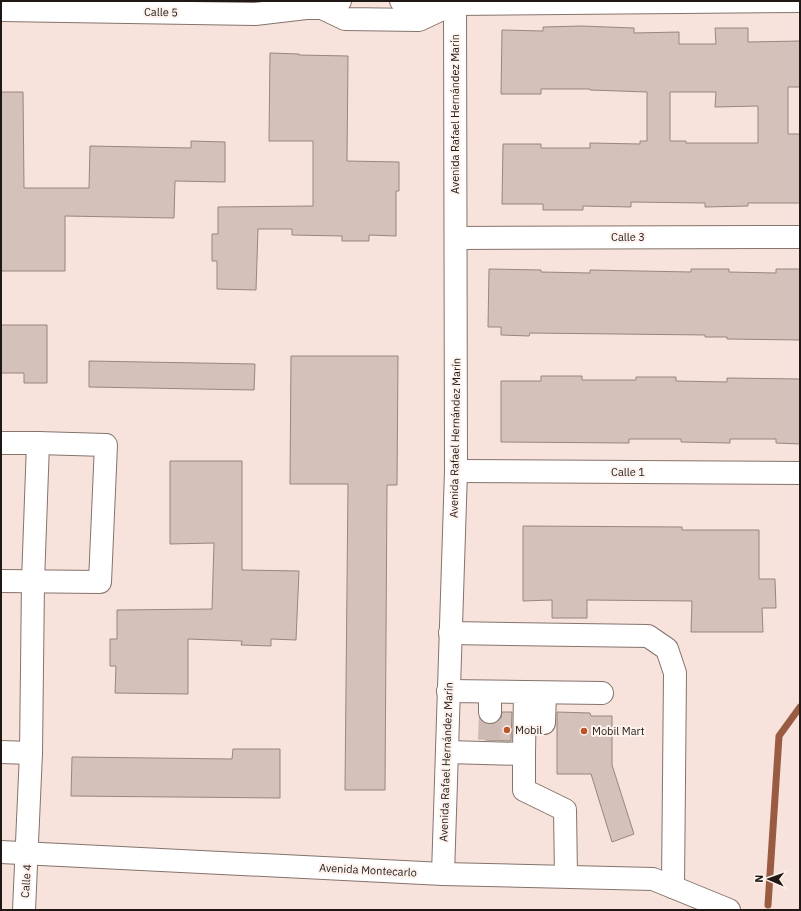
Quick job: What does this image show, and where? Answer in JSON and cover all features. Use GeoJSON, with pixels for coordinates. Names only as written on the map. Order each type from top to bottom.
{"type":"FeatureCollection","features":[{"type":"Feature","properties":{"kind":"street","name":"Calle 5"},"geometry":{"type":"LineString","coordinates":[[401,1],[800,1]]}},
{"type":"Feature","properties":{"kind":"street","name":"Calle 5"},"geometry":{"type":"LineString","coordinates":[[1,10],[255,14],[318,5],[344,19],[419,20],[455,2]]}},
{"type":"Feature","properties":{"kind":"street","name":"Avenida Rafael Hernández Marín"},"geometry":{"type":"LineString","coordinates":[[443,874],[456,471],[455,2]]}},
{"type":"Feature","properties":{"kind":"street","name":"Calle 3"},"geometry":{"type":"LineString","coordinates":[[456,238],[800,237]]}},
{"type":"Feature","properties":{"kind":"street"},"geometry":{"type":"LineString","coordinates":[[1,443],[106,445],[100,582],[1,581]]}},
{"type":"Feature","properties":{"kind":"street","name":"Calle 4"},"geometry":{"type":"LineString","coordinates":[[24,910],[28,853],[31,753],[33,582],[38,443]]}},
{"type":"Feature","properties":{"kind":"street","name":"Calle 1"},"geometry":{"type":"LineString","coordinates":[[456,471],[800,473]]}},
{"type":"Feature","properties":{"kind":"street"},"geometry":{"type":"LineString","coordinates":[[450,633],[648,636],[667,649],[675,673],[673,887]]}},
{"type":"Feature","properties":{"kind":"street"},"geometry":{"type":"LineString","coordinates":[[448,691],[490,702],[535,692],[602,693]]}},
{"type":"Feature","properties":{"kind":"street"},"geometry":{"type":"LineString","coordinates":[[535,692],[525,723],[524,790],[565,810],[566,876]]}},
{"type":"Feature","properties":{"kind":"street"},"geometry":{"type":"LineString","coordinates":[[446,752],[489,746],[524,754]]}},
{"type":"Feature","properties":{"kind":"street"},"geometry":{"type":"LineString","coordinates":[[1,752],[31,753]]}},
{"type":"Feature","properties":{"kind":"street","name":"Avenida Montecarlo"},"geometry":{"type":"LineString","coordinates":[[1,852],[443,874],[653,879],[729,910]]}},
{"type":"Feature","properties":{"kind":"building"},"geometry":{"type":"Polygon","coordinates":[[[581,26],[634,28],[634,33],[679,32],[679,44],[716,44],[715,28],[748,28],[748,42],[800,41],[800,87],[788,87],[788,134],[800,134],[800,203],[748,203],[748,206],[705,207],[705,203],[631,202],[631,207],[583,206],[583,210],[543,210],[543,204],[502,204],[503,144],[541,144],[541,148],[590,148],[590,143],[640,144],[640,141],[647,141],[647,92],[590,89],[541,89],[541,94],[501,94],[502,30],[543,31],[543,27],[581,26]],[[670,92],[670,141],[686,141],[686,143],[758,143],[758,106],[715,107],[716,92],[670,92]]]}},
{"type":"Feature","properties":{"kind":"building"},"geometry":{"type":"Polygon","coordinates":[[[270,53],[348,56],[347,161],[399,162],[399,191],[396,191],[396,236],[369,235],[369,241],[342,241],[342,236],[292,235],[292,229],[258,229],[256,290],[217,289],[217,261],[212,261],[212,234],[218,234],[218,207],[313,206],[313,141],[269,141],[270,53]]]}},
{"type":"Feature","properties":{"kind":"building"},"geometry":{"type":"Polygon","coordinates":[[[1,92],[23,92],[24,188],[89,188],[90,146],[191,148],[191,141],[225,142],[225,182],[175,181],[174,218],[65,216],[65,271],[1,271],[1,92]]]}},
{"type":"Feature","properties":{"kind":"building"},"geometry":{"type":"Polygon","coordinates":[[[489,269],[590,273],[590,270],[691,272],[691,269],[729,269],[729,272],[776,273],[776,269],[800,269],[800,340],[727,339],[727,337],[705,337],[705,335],[530,333],[529,336],[501,335],[501,327],[488,327],[489,269]]]}},
{"type":"Feature","properties":{"kind":"building"},"geometry":{"type":"Polygon","coordinates":[[[1,325],[47,325],[47,383],[24,383],[24,373],[1,373],[1,325]]]}},
{"type":"Feature","properties":{"kind":"building"},"geometry":{"type":"Polygon","coordinates":[[[291,356],[398,356],[397,485],[387,485],[385,790],[345,790],[348,484],[290,484],[291,356]]]}},
{"type":"Feature","properties":{"kind":"building"},"geometry":{"type":"Polygon","coordinates":[[[89,361],[255,364],[254,390],[89,387],[89,361]]]}},
{"type":"Feature","properties":{"kind":"building"},"geometry":{"type":"Polygon","coordinates":[[[541,376],[582,376],[582,380],[636,380],[636,377],[676,377],[676,381],[727,382],[727,378],[800,379],[800,444],[776,443],[776,439],[730,439],[730,443],[681,442],[681,439],[629,439],[629,443],[501,442],[501,381],[541,381],[541,376]]]}},
{"type":"Feature","properties":{"kind":"building"},"geometry":{"type":"Polygon","coordinates":[[[170,461],[242,461],[242,570],[299,571],[296,640],[271,639],[271,646],[241,645],[242,641],[188,639],[188,694],[115,693],[116,666],[110,666],[110,639],[117,639],[117,610],[212,609],[214,543],[170,544],[170,461]]]}},
{"type":"Feature","properties":{"kind":"building"},"geometry":{"type":"Polygon","coordinates":[[[523,526],[682,527],[682,530],[759,530],[759,579],[775,579],[776,608],[762,608],[763,632],[691,632],[692,601],[587,600],[587,618],[552,618],[552,600],[523,601],[523,526]]]}},
{"type":"Feature","properties":{"kind":"building"},"geometry":{"type":"Polygon","coordinates":[[[502,712],[512,712],[511,741],[485,740],[486,723],[497,723],[501,718],[502,712]]]}},
{"type":"Feature","properties":{"kind":"building"},"geometry":{"type":"Polygon","coordinates":[[[557,712],[590,713],[591,716],[612,716],[612,765],[634,834],[612,842],[591,774],[557,774],[557,712]]]}},
{"type":"Feature","properties":{"kind":"building"},"geometry":{"type":"Polygon","coordinates":[[[233,749],[280,749],[280,798],[71,796],[72,757],[232,759],[233,749]]]}},
{"type":"Feature","properties":{"kind":"waterway"},"geometry":{"type":"LineString","coordinates":[[768,905],[779,736],[800,707]]}},
{"type":"Feature","properties":{"kind":"tunnel"},"geometry":{"type":"LineString","coordinates":[[489,740],[490,712]]}},
{"type":"Feature","properties":{"kind":"place","name":"Mobil"},"geometry":{"type":"Point","coordinates":[507,730]}},
{"type":"Feature","properties":{"kind":"place","name":"Mobil Mart"},"geometry":{"type":"Point","coordinates":[584,731]}}]}
